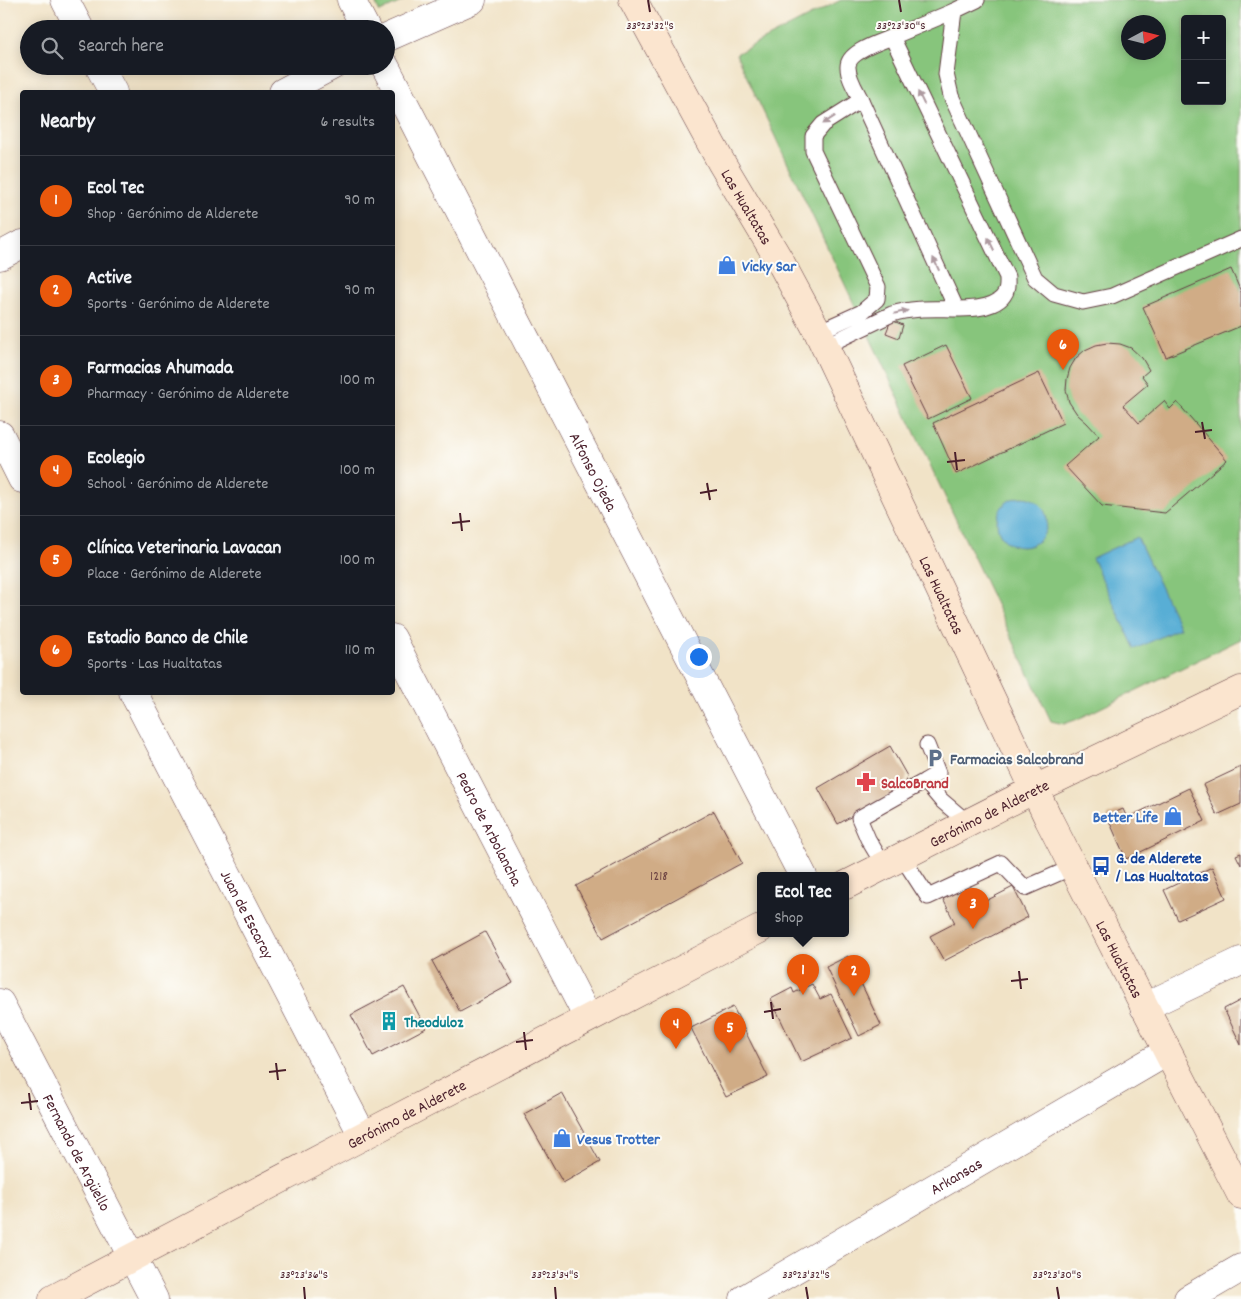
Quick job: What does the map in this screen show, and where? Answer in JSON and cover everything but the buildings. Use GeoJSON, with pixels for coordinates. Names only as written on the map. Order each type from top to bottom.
{"type":"FeatureCollection","features":[{"type":"Feature","properties":{"kind":"street"},"geometry":{"type":"LineString","coordinates":[[65,0],[75,20]]}},
{"type":"Feature","properties":{"kind":"street"},"geometry":{"type":"LineString","coordinates":[[351,0],[361,20]]}},
{"type":"Feature","properties":{"kind":"street"},"geometry":{"type":"LineString","coordinates":[[395,34],[472,0]]}},
{"type":"Feature","properties":{"kind":"street","name":"Las Hualtatas"},"geometry":{"type":"LineString","coordinates":[[633,0],[716,154],[781,263],[821,339],[1034,789],[1241,1195]]}},
{"type":"Feature","properties":{"kind":"street"},"geometry":{"type":"LineString","coordinates":[[104,75],[112,90]]}},
{"type":"Feature","properties":{"kind":"street"},"geometry":{"type":"LineString","coordinates":[[287,90],[315,75]]}},
{"type":"Feature","properties":{"kind":"street","name":"Alfonso Ojeda"},"geometry":{"type":"LineString","coordinates":[[390,75],[801,872]]}},
{"type":"Feature","properties":{"kind":"street"},"geometry":{"type":"LineString","coordinates":[[0,256],[20,245]]}},
{"type":"Feature","properties":{"kind":"street"},"geometry":{"type":"LineString","coordinates":[[0,435],[20,475]]}},
{"type":"Feature","properties":{"kind":"street","name":"Pedro de Arbolancha"},"geometry":{"type":"LineString","coordinates":[[395,644],[588,1018]]}},
{"type":"Feature","properties":{"kind":"street","name":"Gerónimo de Alderete"},"geometry":{"type":"LineString","coordinates":[[849,883],[1034,789],[1241,690]]}},
{"type":"Feature","properties":{"kind":"street","name":"Juan de Escaray"},"geometry":{"type":"LineString","coordinates":[[135,695],[363,1136]]}},
{"type":"Feature","properties":{"kind":"street","name":"Gerónimo de Alderete"},"geometry":{"type":"LineString","coordinates":[[53,1299],[757,931]]}},
{"type":"Feature","properties":{"kind":"street"},"geometry":{"type":"LineString","coordinates":[[1144,1007],[1241,961]]}},
{"type":"Feature","properties":{"kind":"street","name":"Fernando de Argüello"},"geometry":{"type":"LineString","coordinates":[[0,1003],[154,1299]]}},
{"type":"Feature","properties":{"kind":"street","name":"Arkansas"},"geometry":{"type":"LineString","coordinates":[[744,1299],[1167,1052]]}},
{"type":"Feature","properties":{"kind":"street"},"geometry":{"type":"LineString","coordinates":[[1188,1299],[1241,1268]]}},
{"type":"Feature","properties":{"kind":"lane"},"geometry":{"type":"LineString","coordinates":[[956,308],[849,74],[847,64],[853,55],[892,36],[977,0]]}},
{"type":"Feature","properties":{"kind":"lane"},"geometry":{"type":"LineString","coordinates":[[954,11],[946,74],[951,96],[1035,278],[1054,294],[1083,302],[1112,296],[1241,239]]}},
{"type":"Feature","properties":{"kind":"lane"},"geometry":{"type":"LineString","coordinates":[[821,339],[904,310],[977,308],[993,304],[1004,296],[1008,287],[1007,277],[892,36]]}},
{"type":"Feature","properties":{"kind":"lane"},"geometry":{"type":"LineString","coordinates":[[821,339],[862,312],[877,299],[878,287],[813,151],[813,136],[823,124],[861,100]]}},
{"type":"Feature","properties":{"kind":"lane"},"geometry":{"type":"LineString","coordinates":[[927,745],[938,773],[859,818],[868,839],[893,861],[928,897],[1001,863],[1026,888],[1073,867]]}},
{"type":"Feature","properties":{"kind":"lane"},"geometry":{"type":"LineString","coordinates":[[925,780],[941,800],[968,823]]}},
{"type":"Feature","properties":{"kind":"green space"},"geometry":{"type":"Polygon","coordinates":[[[374,0],[405,0],[380,12],[374,0]]]}},
{"type":"Feature","properties":{"kind":"green space"},"geometry":{"type":"Polygon","coordinates":[[[841,0],[1241,0],[1241,639],[1078,719],[1064,724],[1051,721],[736,54],[841,0]]]}},
{"type":"Feature","properties":{"kind":"water"},"geometry":{"type":"Polygon","coordinates":[[[1022,497],[1032,499],[1040,504],[1045,512],[1047,522],[1045,532],[1040,540],[1032,545],[1022,547],[1012,545],[1004,540],[999,532],[997,522],[999,512],[1004,504],[1012,499],[1022,497]]]}},
{"type":"Feature","properties":{"kind":"water"},"geometry":{"type":"Polygon","coordinates":[[[1137,537],[1180,628],[1135,649],[1092,558],[1137,537]]]}},
{"type":"Feature","properties":{"kind":"place","name":"Vicky Sar"},"geometry":{"type":"Point","coordinates":[727,265]}},
{"type":"Feature","properties":{"kind":"place","name":"Estadio Banco de Chile"},"geometry":{"type":"Point","coordinates":[1063,370]}},
{"type":"Feature","properties":{"kind":"place","name":"Farmacias Salcobrand"},"geometry":{"type":"Point","coordinates":[935,758]}},
{"type":"Feature","properties":{"kind":"place","name":"SalcoBrand"},"geometry":{"type":"Point","coordinates":[866,782]}},
{"type":"Feature","properties":{"kind":"place","name":"Better Life"},"geometry":{"type":"Point","coordinates":[1173,816]}},
{"type":"Feature","properties":{"kind":"place","name":"G. de Alderete / Las Hualtatas"},"geometry":{"type":"Point","coordinates":[1101,866]}},
{"type":"Feature","properties":{"kind":"place","name":"Farmacias Ahumada"},"geometry":{"type":"Point","coordinates":[973,929]}},
{"type":"Feature","properties":{"kind":"place","name":"Ecol Tec"},"geometry":{"type":"Point","coordinates":[803,995]}},
{"type":"Feature","properties":{"kind":"place","name":"Active"},"geometry":{"type":"Point","coordinates":[854,996]}},
{"type":"Feature","properties":{"kind":"place","name":"Theoduloz"},"geometry":{"type":"Point","coordinates":[389,1021]}},
{"type":"Feature","properties":{"kind":"place","name":"Ecolegio"},"geometry":{"type":"Point","coordinates":[676,1049]}},
{"type":"Feature","properties":{"kind":"place","name":"Clínica Veterinaria Lavacan"},"geometry":{"type":"Point","coordinates":[730,1053]}},
{"type":"Feature","properties":{"kind":"place","name":"Vesus Trotter"},"geometry":{"type":"Point","coordinates":[562,1138]}}]}
